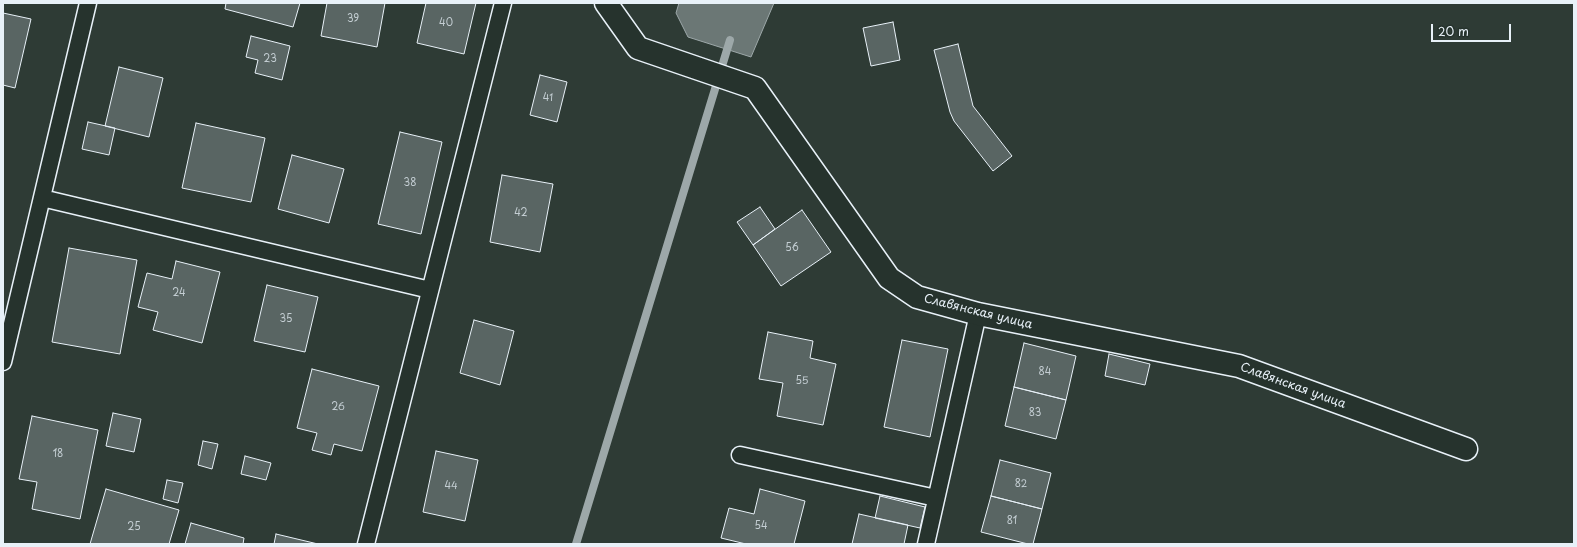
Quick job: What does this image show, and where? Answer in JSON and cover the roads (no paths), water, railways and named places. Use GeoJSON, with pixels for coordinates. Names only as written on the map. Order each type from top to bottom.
{"type":"FeatureCollection","features":[{"type":"Feature","properties":{"kind":"street","name":"Славянская улица"},"geometry":{"type":"LineString","coordinates":[[606,3],[638,48],[755,88],[889,278],[917,297],[978,314],[1239,366],[1466,449]]}},
{"type":"Feature","properties":{"kind":"lane"},"geometry":{"type":"LineString","coordinates":[[3,362],[88,3]]}},
{"type":"Feature","properties":{"kind":"lane"},"geometry":{"type":"LineString","coordinates":[[366,544],[503,3]]}},
{"type":"Feature","properties":{"kind":"lane"},"geometry":{"type":"LineString","coordinates":[[42,198],[430,290]]}},
{"type":"Feature","properties":{"kind":"lane"},"geometry":{"type":"LineString","coordinates":[[926,544],[978,314]]}},
{"type":"Feature","properties":{"kind":"lane"},"geometry":{"type":"LineString","coordinates":[[740,455],[936,498]]}},
{"type":"Feature","properties":{"kind":"waterway"},"geometry":{"type":"LineString","coordinates":[[576,544],[730,40]]}}]}
